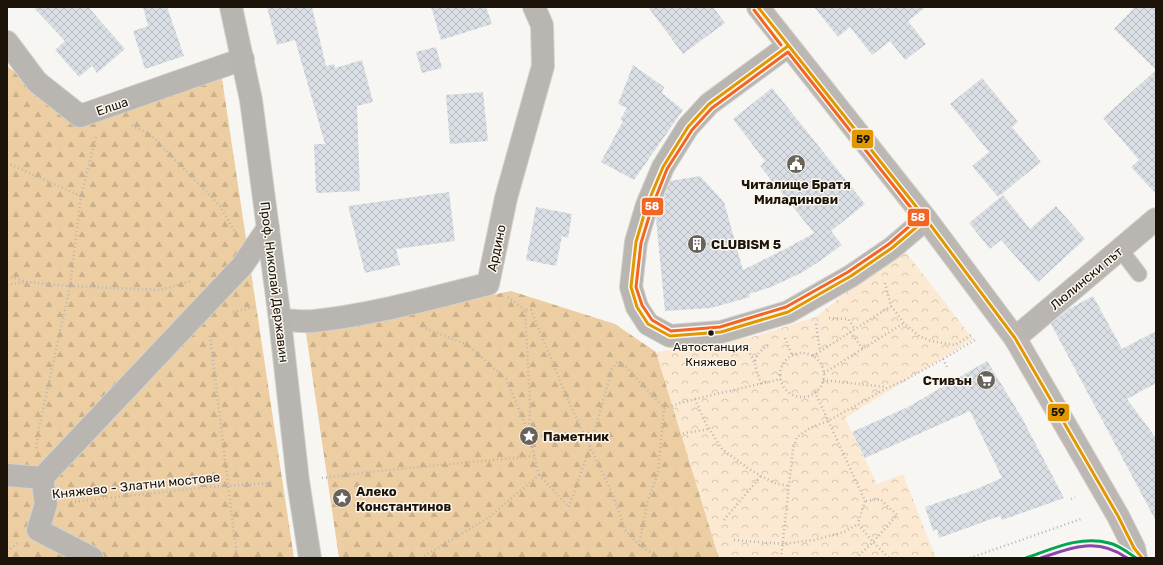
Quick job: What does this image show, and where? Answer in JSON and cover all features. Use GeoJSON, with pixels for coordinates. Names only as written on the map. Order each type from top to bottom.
{"type":"FeatureCollection","features":[{"type":"Feature","properties":{"kind":"main road","name":"Проф. Николай Державин"},"geometry":{"type":"LineString","coordinates":[[231,7],[251,100],[279,310],[298,481],[310,558]]}},
{"type":"Feature","properties":{"kind":"main road"},"geometry":{"type":"LineString","coordinates":[[758,7],[926,220],[1015,338],[1118,516],[1137,555]]}},
{"type":"Feature","properties":{"kind":"street","name":"Ардино"},"geometry":{"type":"LineString","coordinates":[[279,310],[313,321],[396,307],[488,284],[506,198],[543,66],[542,25],[534,7]]}},
{"type":"Feature","properties":{"kind":"street","name":"Елша"},"geometry":{"type":"LineString","coordinates":[[7,42],[37,82],[80,116],[102,110],[243,59]]}},
{"type":"Feature","properties":{"kind":"street"},"geometry":{"type":"LineString","coordinates":[[788,46],[709,104],[688,127],[663,167],[647,205],[636,242],[631,287],[637,307],[648,324],[670,336],[721,332],[788,312],[851,276],[892,248],[926,220]]}},
{"type":"Feature","properties":{"kind":"street","name":"Люлински път"},"geometry":{"type":"LineString","coordinates":[[1015,338],[1156,219]]}},
{"type":"Feature","properties":{"kind":"street"},"geometry":{"type":"LineString","coordinates":[[42,478],[207,311],[242,266],[268,228]]}},
{"type":"Feature","properties":{"kind":"street"},"geometry":{"type":"LineString","coordinates":[[7,474],[42,478]]}},
{"type":"Feature","properties":{"kind":"street"},"geometry":{"type":"LineString","coordinates":[[42,478],[46,504],[38,530],[92,558]]}},
{"type":"Feature","properties":{"kind":"lane"},"geometry":{"type":"LineString","coordinates":[[1120,249],[1139,274]]}},
{"type":"Feature","properties":{"kind":"path"},"geometry":{"type":"LineString","coordinates":[[42,478],[36,446],[70,286],[81,196],[102,110],[152,136],[220,206],[249,256]]}},
{"type":"Feature","properties":{"kind":"path"},"geometry":{"type":"LineString","coordinates":[[7,163],[81,196]]}},
{"type":"Feature","properties":{"kind":"path"},"geometry":{"type":"LineString","coordinates":[[7,276],[27,282],[70,286],[160,290],[197,279]]}},
{"type":"Feature","properties":{"kind":"path"},"geometry":{"type":"LineString","coordinates":[[7,285],[27,282]]}},
{"type":"Feature","properties":{"kind":"path"},"geometry":{"type":"LineString","coordinates":[[813,356],[891,306],[904,323],[919,336],[931,341],[955,345],[971,335]]}},
{"type":"Feature","properties":{"kind":"path"},"geometry":{"type":"LineString","coordinates":[[237,558],[207,311],[279,310]]}},
{"type":"Feature","properties":{"kind":"path"},"geometry":{"type":"LineString","coordinates":[[529,435],[530,403],[525,310],[530,310],[571,407],[612,495],[625,530],[639,545],[660,558]]}},
{"type":"Feature","properties":{"kind":"path"},"geometry":{"type":"LineString","coordinates":[[823,318],[848,319],[855,329]]}},
{"type":"Feature","properties":{"kind":"path"},"geometry":{"type":"LineString","coordinates":[[816,323],[820,352]]}},
{"type":"Feature","properties":{"kind":"path"},"geometry":{"type":"LineString","coordinates":[[824,373],[904,323]]}},
{"type":"Feature","properties":{"kind":"path"},"geometry":{"type":"LineString","coordinates":[[416,325],[468,345],[506,379],[529,435],[539,475],[569,507],[590,447],[612,369],[618,361],[664,408],[658,473],[648,500],[639,545]]}},
{"type":"Feature","properties":{"kind":"path"},"geometry":{"type":"LineString","coordinates":[[850,332],[863,349]]}},
{"type":"Feature","properties":{"kind":"path"},"geometry":{"type":"LineString","coordinates":[[778,338],[784,335]]}},
{"type":"Feature","properties":{"kind":"path"},"geometry":{"type":"LineString","coordinates":[[781,558],[793,449],[797,437],[810,428],[828,421],[887,388],[943,360],[975,340]]}},
{"type":"Feature","properties":{"kind":"path"},"geometry":{"type":"LineString","coordinates":[[761,384],[755,364],[755,358],[773,342]]}},
{"type":"Feature","properties":{"kind":"path"},"geometry":{"type":"LineString","coordinates":[[799,353],[806,353],[818,360],[824,373],[820,387],[809,396],[794,395],[783,386],[781,379],[782,365],[786,359],[799,353]]}},
{"type":"Feature","properties":{"kind":"path"},"geometry":{"type":"LineString","coordinates":[[943,360],[948,369]]}},
{"type":"Feature","properties":{"kind":"path"},"geometry":{"type":"LineString","coordinates":[[664,408],[695,399],[781,379]]}},
{"type":"Feature","properties":{"kind":"path"},"geometry":{"type":"LineString","coordinates":[[823,380],[887,388]]}},
{"type":"Feature","properties":{"kind":"path"},"geometry":{"type":"LineString","coordinates":[[734,540],[783,544],[814,540],[844,532],[858,524],[865,501],[815,392]]}},
{"type":"Feature","properties":{"kind":"path"},"geometry":{"type":"LineString","coordinates":[[695,399],[722,449],[761,476],[774,483],[789,486]]}},
{"type":"Feature","properties":{"kind":"path"},"geometry":{"type":"LineString","coordinates":[[679,434],[710,429]]}},
{"type":"Feature","properties":{"kind":"path"},"geometry":{"type":"LineString","coordinates":[[383,471],[534,456]]}},
{"type":"Feature","properties":{"kind":"path"},"geometry":{"type":"LineString","coordinates":[[421,558],[488,518],[539,475]]}},
{"type":"Feature","properties":{"kind":"path"},"geometry":{"type":"LineString","coordinates":[[724,520],[761,476]]}},
{"type":"Feature","properties":{"kind":"path","name":"Княжево - Златни мостове"},"geometry":{"type":"LineString","coordinates":[[46,504],[228,486]]}},
{"type":"Feature","properties":{"kind":"path"},"geometry":{"type":"LineString","coordinates":[[1071,499],[1075,497]]}},
{"type":"Feature","properties":{"kind":"path"},"geometry":{"type":"LineString","coordinates":[[856,558],[873,542],[897,515],[880,499],[865,501]]}},
{"type":"Feature","properties":{"kind":"path"},"geometry":{"type":"LineString","coordinates":[[970,558],[1081,519]]}},
{"type":"Feature","properties":{"kind":"path"},"geometry":{"type":"LineString","coordinates":[[858,524],[889,558]]}},
{"type":"Feature","properties":{"kind":"green space"},"geometry":{"type":"Polygon","coordinates":[[[7,66],[79,123],[221,72],[294,558],[7,558],[7,66]]]}},
{"type":"Feature","properties":{"kind":"green space"},"geometry":{"type":"Polygon","coordinates":[[[902,247],[973,339],[845,418],[877,484],[903,474],[936,558],[719,558],[656,352],[752,337],[816,317],[902,247]]]}},
{"type":"Feature","properties":{"kind":"green space"},"geometry":{"type":"Polygon","coordinates":[[[511,291],[615,324],[656,352],[719,558],[339,558],[306,333],[511,291]]]}},
{"type":"Feature","properties":{"kind":"building"},"geometry":{"type":"Polygon","coordinates":[[[33,7],[89,8],[125,49],[97,73],[92,66],[79,77],[55,50],[65,41],[33,7]]]}},
{"type":"Feature","properties":{"kind":"building"},"geometry":{"type":"Polygon","coordinates":[[[143,7],[167,7],[184,56],[145,69],[133,31],[148,26],[143,7]]]}},
{"type":"Feature","properties":{"kind":"building"},"geometry":{"type":"Polygon","coordinates":[[[267,7],[312,7],[326,66],[334,64],[335,68],[362,60],[373,102],[357,106],[360,191],[316,193],[314,144],[325,144],[295,40],[277,45],[267,7]]]}},
{"type":"Feature","properties":{"kind":"building"},"geometry":{"type":"Polygon","coordinates":[[[431,7],[486,7],[492,24],[441,40],[431,7]]]}},
{"type":"Feature","properties":{"kind":"building"},"geometry":{"type":"Polygon","coordinates":[[[648,7],[713,7],[725,23],[683,54],[648,7]]]}},
{"type":"Feature","properties":{"kind":"building"},"geometry":{"type":"Polygon","coordinates":[[[814,7],[926,7],[908,21],[926,44],[905,60],[890,41],[872,55],[850,27],[838,37],[814,7]]]}},
{"type":"Feature","properties":{"kind":"building"},"geometry":{"type":"Polygon","coordinates":[[[1135,7],[1156,7],[1156,70],[1114,29],[1135,7]]]}},
{"type":"Feature","properties":{"kind":"building"},"geometry":{"type":"Polygon","coordinates":[[[436,47],[442,68],[422,73],[416,52],[436,47]]]}},
{"type":"Feature","properties":{"kind":"building"},"geometry":{"type":"Polygon","coordinates":[[[633,65],[664,87],[662,93],[683,110],[634,180],[601,162],[623,121],[620,120],[627,108],[618,104],[633,65]]]}},
{"type":"Feature","properties":{"kind":"building"},"geometry":{"type":"Polygon","coordinates":[[[1156,70],[1156,194],[1131,167],[1139,160],[1103,118],[1156,70]]]}},
{"type":"Feature","properties":{"kind":"building"},"geometry":{"type":"Polygon","coordinates":[[[982,78],[1018,122],[1012,127],[1041,162],[998,197],[972,166],[989,152],[950,104],[982,78]]]}},
{"type":"Feature","properties":{"kind":"building"},"geometry":{"type":"Polygon","coordinates":[[[772,88],[865,204],[831,231],[842,245],[801,273],[771,287],[749,294],[750,297],[711,308],[665,311],[656,219],[670,181],[700,176],[724,202],[743,270],[814,233],[760,166],[765,161],[733,119],[772,88]]]}},
{"type":"Feature","properties":{"kind":"building"},"geometry":{"type":"Polygon","coordinates":[[[483,92],[488,141],[450,144],[446,95],[483,92]]]}},
{"type":"Feature","properties":{"kind":"building"},"geometry":{"type":"Polygon","coordinates":[[[449,192],[455,241],[396,249],[400,265],[365,273],[348,206],[449,192]]]}},
{"type":"Feature","properties":{"kind":"building"},"geometry":{"type":"Polygon","coordinates":[[[1003,195],[1030,229],[1056,206],[1085,239],[1038,282],[1001,240],[990,249],[969,223],[1003,195]]]}},
{"type":"Feature","properties":{"kind":"building"},"geometry":{"type":"Polygon","coordinates":[[[536,207],[572,214],[568,238],[562,236],[556,266],[526,260],[536,207]]]}},
{"type":"Feature","properties":{"kind":"building"},"geometry":{"type":"Polygon","coordinates":[[[1093,296],[1122,349],[1156,331],[1156,383],[1127,399],[1156,438],[1156,521],[1051,324],[1069,309],[1093,296]]]}},
{"type":"Feature","properties":{"kind":"building"},"geometry":{"type":"Polygon","coordinates":[[[987,361],[1022,418],[1064,498],[1002,520],[1000,516],[939,538],[937,529],[933,531],[925,507],[974,490],[1002,478],[970,411],[865,458],[852,432],[908,407],[987,361]]]}},
{"type":"Feature","properties":{"kind":"tram line","name":"5"},"geometry":{"type":"LineString","coordinates":[[1026,558],[1056,547],[1088,541],[1098,541],[1116,545],[1136,558]]}},
{"type":"Feature","properties":{"kind":"transit line","name":"59"},"geometry":{"type":"LineString","coordinates":[[758,7],[926,219],[1015,338],[1118,516],[1134,548],[1142,558]]}},
{"type":"Feature","properties":{"kind":"transit line","name":"58"},"geometry":{"type":"LineString","coordinates":[[754,10],[781,45]]}},
{"type":"Feature","properties":{"kind":"transit line","name":"59"},"geometry":{"type":"LineString","coordinates":[[788,46],[709,104],[688,127],[663,167],[647,205],[636,242],[631,287],[637,307],[648,324],[670,336],[721,332],[788,312],[851,276],[892,248],[926,219]]}},
{"type":"Feature","properties":{"kind":"transit line","name":"58"},"geometry":{"type":"LineString","coordinates":[[788,52],[919,218],[889,244],[848,272],[786,307],[720,327],[671,331],[652,320],[642,305],[636,287],[641,243],[652,207],[667,169],[692,130],[712,108],[788,52]]}},
{"type":"Feature","properties":{"kind":"transit line"},"geometry":{"type":"LineString","coordinates":[[1041,558],[1063,550],[1085,546],[1106,548],[1127,558]]}},
{"type":"Feature","properties":{"kind":"place","name":"Читалище Братя Миладинови"},"geometry":{"type":"Point","coordinates":[796,164]}},
{"type":"Feature","properties":{"kind":"place","name":"CLUBISM 5"},"geometry":{"type":"Point","coordinates":[697,244]}},
{"type":"Feature","properties":{"kind":"place","name":"Автостанция Княжево"},"geometry":{"type":"Point","coordinates":[711,333]}},
{"type":"Feature","properties":{"kind":"place","name":"Стивън"},"geometry":{"type":"Point","coordinates":[986,380]}},
{"type":"Feature","properties":{"kind":"place","name":"Паметник"},"geometry":{"type":"Point","coordinates":[529,436]}},
{"type":"Feature","properties":{"kind":"place","name":"Алеко Константинов"},"geometry":{"type":"Point","coordinates":[342,498]}}]}
